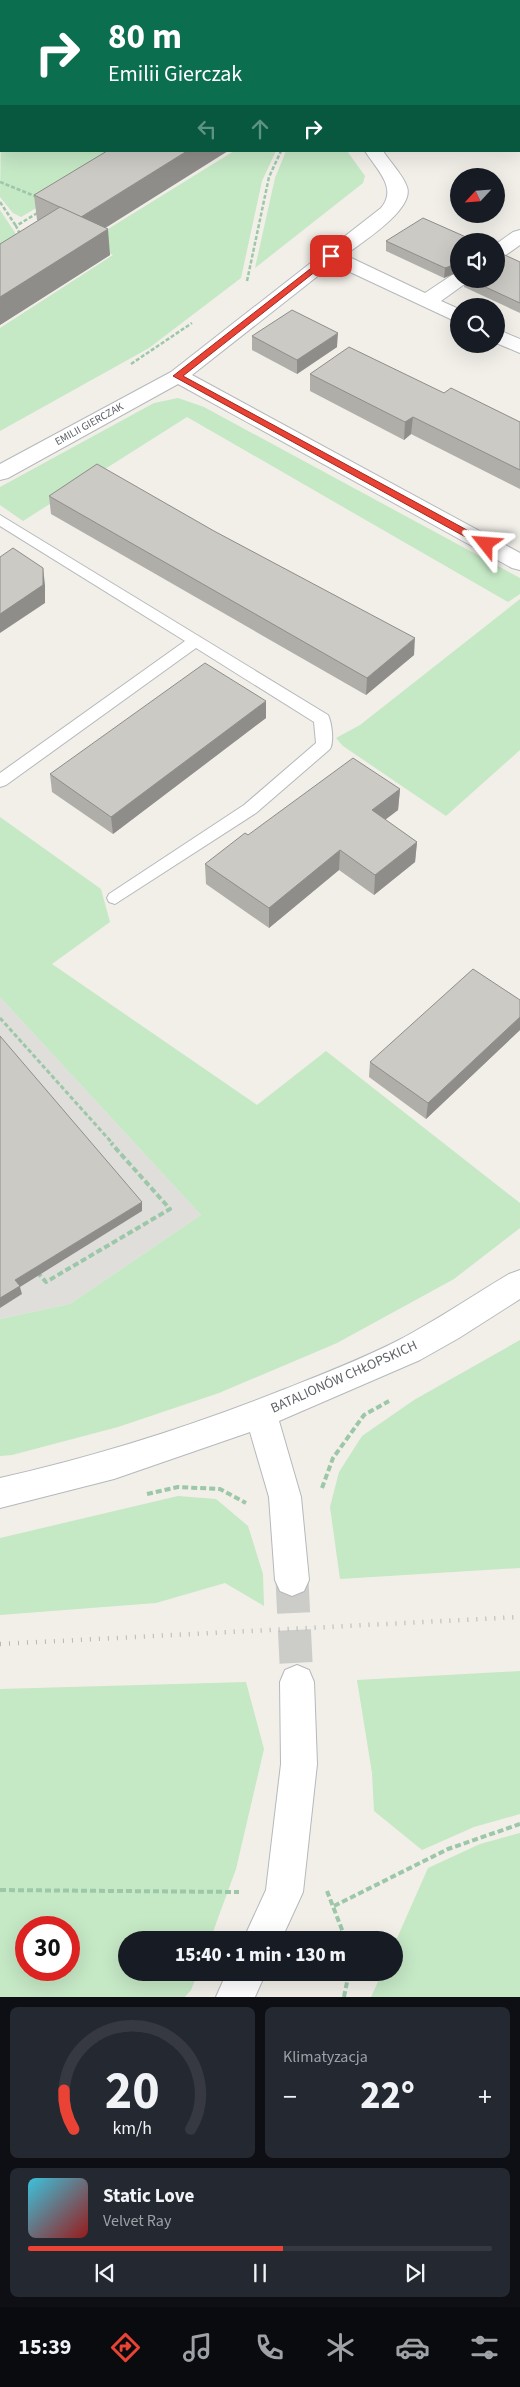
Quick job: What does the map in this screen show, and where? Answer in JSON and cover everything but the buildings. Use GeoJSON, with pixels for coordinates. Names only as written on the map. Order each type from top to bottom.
{"type":"FeatureCollection","features":[{"type":"Feature","properties":{"kind":"street","name":"EMILII GIERCZAK"},"geometry":{"type":"LineString","coordinates":[[0,473],[178,376],[388,212],[398,200],[398,186],[375,152]]}},
{"type":"Feature","properties":{"kind":"street"},"geometry":{"type":"LineString","coordinates":[[505,247],[520,236]]}},
{"type":"Feature","properties":{"kind":"street"},"geometry":{"type":"LineString","coordinates":[[331,256],[450,312]]}},
{"type":"Feature","properties":{"kind":"street"},"geometry":{"type":"LineString","coordinates":[[427,301],[450,285]]}},
{"type":"Feature","properties":{"kind":"street"},"geometry":{"type":"LineString","coordinates":[[505,340],[520,347]]}},
{"type":"Feature","properties":{"kind":"street"},"geometry":{"type":"LineString","coordinates":[[178,376],[520,563]]}},
{"type":"Feature","properties":{"kind":"street","name":"BATALIONÓW CHŁOPSKICH"},"geometry":{"type":"LineString","coordinates":[[292,1580],[285,1497],[261,1414],[424,1342],[520,1282]]}},
{"type":"Feature","properties":{"kind":"street"},"geometry":{"type":"LineString","coordinates":[[0,1493],[145,1456],[261,1414]]}},
{"type":"Feature","properties":{"kind":"street"},"geometry":{"type":"LineString","coordinates":[[266,1931],[284,1892],[299,1764],[298,1682]]}},
{"type":"Feature","properties":{"kind":"street"},"geometry":{"type":"LineString","coordinates":[[235,1997],[243,1981]]}},
{"type":"Feature","properties":{"kind":"lane"},"geometry":{"type":"LineString","coordinates":[[0,520],[322,719],[324,745],[250,809],[115,898]]}},
{"type":"Feature","properties":{"kind":"lane"},"geometry":{"type":"LineString","coordinates":[[0,781],[195,642]]}},
{"type":"Feature","properties":{"kind":"path"},"geometry":{"type":"LineString","coordinates":[[248,281],[269,177],[281,152]]}},
{"type":"Feature","properties":{"kind":"path"},"geometry":{"type":"LineString","coordinates":[[0,182],[45,200]]}},
{"type":"Feature","properties":{"kind":"path"},"geometry":{"type":"LineString","coordinates":[[0,202],[23,239]]}},
{"type":"Feature","properties":{"kind":"path"},"geometry":{"type":"LineString","coordinates":[[16,226],[46,208]]}},
{"type":"Feature","properties":{"kind":"path"},"geometry":{"type":"LineString","coordinates":[[240,286],[255,275]]}},
{"type":"Feature","properties":{"kind":"path"},"geometry":{"type":"LineString","coordinates":[[126,367],[198,319]]}},
{"type":"Feature","properties":{"kind":"path"},"geometry":{"type":"LineString","coordinates":[[0,1018],[170,1209],[46,1282],[34,1268]]}},
{"type":"Feature","properties":{"kind":"path"},"geometry":{"type":"LineString","coordinates":[[141,1496],[178,1487],[220,1489],[250,1505],[323,1488],[333,1458],[364,1415],[390,1400]]}},
{"type":"Feature","properties":{"kind":"path"},"geometry":{"type":"LineString","coordinates":[[334,1906],[446,1849],[476,1836],[520,1824]]}},
{"type":"Feature","properties":{"kind":"path"},"geometry":{"type":"LineString","coordinates":[[0,1890],[284,1892]]}},
{"type":"Feature","properties":{"kind":"path"},"geometry":{"type":"LineString","coordinates":[[344,1997],[347,1981]]}},
{"type":"Feature","properties":{"kind":"shaded area"},"geometry":{"type":"Polygon","coordinates":[[[0,997],[201,1215],[70,1304],[0,1319],[0,997]]]}},
{"type":"Feature","properties":{"kind":"green space"},"geometry":{"type":"Polygon","coordinates":[[[1,152],[131,152],[21,217],[13,213],[0,197],[1,152]]]}},
{"type":"Feature","properties":{"kind":"green space"},"geometry":{"type":"Polygon","coordinates":[[[232,152],[276,152],[262,181],[241,278],[149,348],[0,431],[0,328],[113,255],[87,242],[232,152]]]}},
{"type":"Feature","properties":{"kind":"green space"},"geometry":{"type":"Polygon","coordinates":[[[286,152],[348,152],[365,176],[363,183],[255,268],[275,178],[286,152]]]}},
{"type":"Feature","properties":{"kind":"green space"},"geometry":{"type":"Polygon","coordinates":[[[0,210],[16,234],[14,244],[0,256],[0,210]]]}},
{"type":"Feature","properties":{"kind":"green space"},"geometry":{"type":"Polygon","coordinates":[[[178,398],[204,407],[520,578],[520,594],[508,602],[187,417],[23,521],[0,505],[0,487],[154,403],[178,398]]]}},
{"type":"Feature","properties":{"kind":"green space"},"geometry":{"type":"Polygon","coordinates":[[[520,599],[520,750],[446,816],[343,746],[336,738],[360,725],[520,599]]]}},
{"type":"Feature","properties":{"kind":"green space"},"geometry":{"type":"Polygon","coordinates":[[[0,817],[101,889],[110,922],[52,964],[257,1105],[326,1051],[520,1203],[520,1228],[454,1279],[337,1343],[219,1393],[118,1427],[12,1455],[0,1456],[0,1319],[70,1304],[201,1215],[0,997],[0,817]]]}},
{"type":"Feature","properties":{"kind":"green space"},"geometry":{"type":"Polygon","coordinates":[[[520,1340],[520,1568],[340,1579],[330,1507],[339,1472],[362,1436],[414,1400],[520,1340]]]}},
{"type":"Feature","properties":{"kind":"green space"},"geometry":{"type":"Polygon","coordinates":[[[178,1496],[216,1499],[248,1526],[263,1574],[264,1606],[225,1583],[156,1603],[0,1615],[0,1538],[178,1496]]]}},
{"type":"Feature","properties":{"kind":"green space"},"geometry":{"type":"Polygon","coordinates":[[[520,1671],[520,1814],[474,1827],[422,1850],[374,1811],[372,1773],[357,1680],[520,1671]]]}},
{"type":"Feature","properties":{"kind":"green space"},"geometry":{"type":"Polygon","coordinates":[[[246,1682],[264,1749],[236,1869],[213,1931],[118,1931],[118,1981],[195,1981],[191,1990],[185,1997],[0,1997],[0,1689],[246,1682]]]}},
{"type":"Feature","properties":{"kind":"green space"},"geometry":{"type":"Polygon","coordinates":[[[520,1833],[520,1997],[371,1997],[378,1981],[403,1981],[403,1931],[400,1931],[428,1868],[480,1844],[520,1833]]]}},
{"type":"Feature","properties":{"kind":"tunnel"},"geometry":{"type":"LineString","coordinates":[[292,1580],[297,1682]]}},
{"type":"Feature","properties":{"kind":"railway"},"geometry":{"type":"LineString","coordinates":[[0,1644],[520,1617]]}},
{"type":"Feature","properties":{"kind":"route"},"geometry":{"type":"LineString","coordinates":[[331,256],[178,376],[486,544]]}}]}
